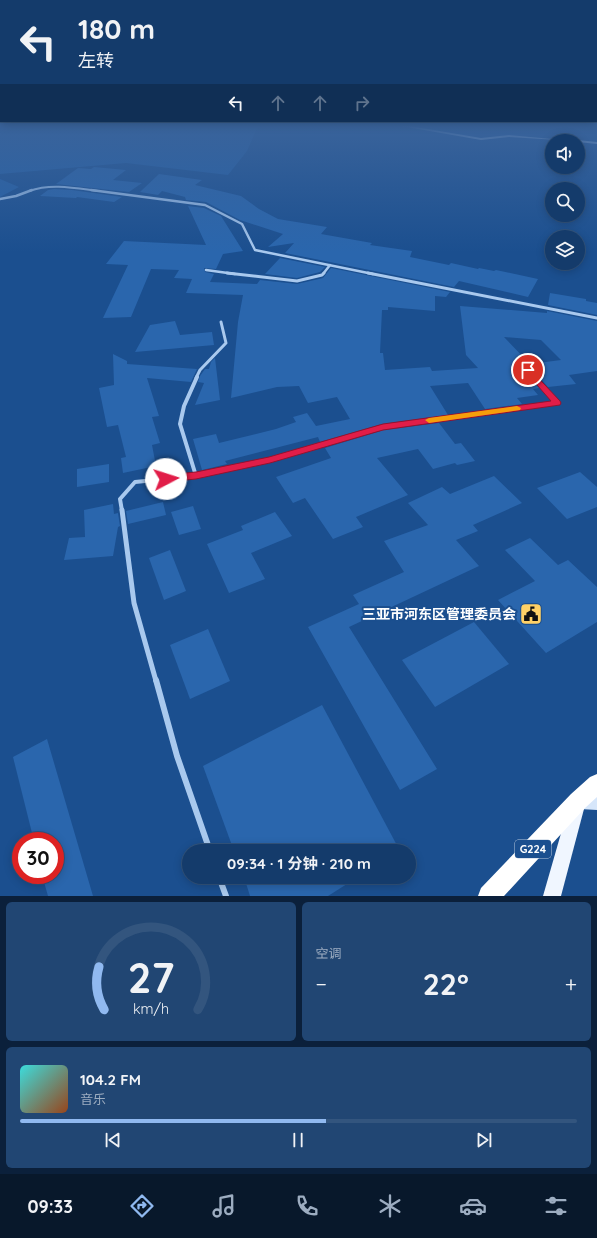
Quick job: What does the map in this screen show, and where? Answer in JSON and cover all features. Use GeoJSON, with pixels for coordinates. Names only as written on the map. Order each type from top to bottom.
{"type":"FeatureCollection","features":[{"type":"Feature","properties":{"kind":"highway","name":"G224"},"geometry":{"type":"LineString","coordinates":[[489,896],[587,802],[597,784]]}},
{"type":"Feature","properties":{"kind":"main road","name":"G224"},"geometry":{"type":"LineString","coordinates":[[552,896],[587,802]]}},
{"type":"Feature","properties":{"kind":"street"},"geometry":{"type":"LineString","coordinates":[[0,199],[16,196],[41,187],[64,188],[205,205],[242,224],[255,250],[597,318]]}},
{"type":"Feature","properties":{"kind":"street"},"geometry":{"type":"LineString","coordinates":[[206,270],[297,281],[322,275],[330,265]]}},
{"type":"Feature","properties":{"kind":"street"},"geometry":{"type":"LineString","coordinates":[[196,476],[180,424],[184,406],[200,370],[226,343],[221,322]]}},
{"type":"Feature","properties":{"kind":"street"},"geometry":{"type":"LineString","coordinates":[[208,844],[177,756],[134,603],[120,499],[135,482],[196,476],[270,460],[383,427],[557,403],[528,370]]}},
{"type":"Feature","properties":{"kind":"street"},"geometry":{"type":"LineString","coordinates":[[222,884],[226,896]]}},
{"type":"Feature","properties":{"kind":"shaded area"},"geometry":{"type":"Polygon","coordinates":[[[0,168],[71,168],[0,174],[0,168]]]}},
{"type":"Feature","properties":{"kind":"shaded area"},"geometry":{"type":"Polygon","coordinates":[[[167,168],[234,168],[228,175],[167,168]]]}},
{"type":"Feature","properties":{"kind":"shaded area"},"geometry":{"type":"Polygon","coordinates":[[[0,179],[19,187],[0,197],[0,179]]]}},
{"type":"Feature","properties":{"kind":"building"},"geometry":{"type":"Polygon","coordinates":[[[78,168],[103,168],[126,170],[113,180],[142,183],[129,192],[56,184],[78,168]]]}},
{"type":"Feature","properties":{"kind":"building"},"geometry":{"type":"Polygon","coordinates":[[[159,174],[202,180],[195,185],[241,196],[259,209],[278,219],[327,227],[321,234],[372,243],[370,245],[412,251],[410,257],[449,265],[451,263],[478,269],[496,270],[538,279],[528,297],[459,281],[454,287],[285,253],[294,243],[268,247],[283,234],[240,220],[206,202],[186,200],[185,197],[162,191],[158,195],[140,192],[159,174]]]}},
{"type":"Feature","properties":{"kind":"building"},"geometry":{"type":"Polygon","coordinates":[[[54,189],[122,197],[114,202],[77,197],[40,196],[48,190],[54,189]]]}},
{"type":"Feature","properties":{"kind":"building"},"geometry":{"type":"Polygon","coordinates":[[[188,206],[204,208],[221,216],[243,251],[223,254],[216,269],[204,268],[205,272],[214,274],[210,282],[257,284],[260,280],[297,284],[323,278],[331,268],[450,292],[446,297],[435,296],[435,311],[388,307],[388,310],[382,310],[380,353],[383,353],[385,370],[430,367],[432,371],[478,368],[466,355],[460,306],[547,313],[547,311],[597,321],[597,371],[569,375],[576,384],[548,387],[537,375],[527,368],[526,373],[539,388],[533,389],[538,395],[517,398],[522,404],[485,409],[468,383],[430,386],[448,415],[382,424],[320,442],[318,437],[225,461],[227,464],[202,470],[193,439],[216,434],[219,443],[276,429],[296,422],[293,417],[307,413],[316,426],[350,419],[337,397],[308,403],[299,386],[277,387],[231,398],[238,322],[243,295],[186,293],[192,279],[174,278],[179,270],[151,269],[131,317],[103,318],[128,265],[106,264],[124,241],[206,245],[188,206]],[[504,337],[530,364],[561,360],[541,340],[504,337]]]}},
{"type":"Feature","properties":{"kind":"building"},"geometry":{"type":"Polygon","coordinates":[[[280,258],[325,267],[320,272],[297,278],[265,274],[280,258]]]}},
{"type":"Feature","properties":{"kind":"building"},"geometry":{"type":"Polygon","coordinates":[[[550,293],[586,299],[586,301],[597,303],[597,315],[548,305],[550,293]]]}},
{"type":"Feature","properties":{"kind":"building"},"geometry":{"type":"Polygon","coordinates":[[[175,321],[180,335],[212,332],[214,345],[135,352],[150,325],[175,321]]]}},
{"type":"Feature","properties":{"kind":"building"},"geometry":{"type":"Polygon","coordinates":[[[113,354],[127,361],[127,364],[197,369],[191,382],[147,378],[159,416],[152,417],[160,443],[152,445],[156,466],[123,473],[121,458],[126,457],[118,425],[107,427],[99,388],[114,385],[113,354]]]}},
{"type":"Feature","properties":{"kind":"building"},"geometry":{"type":"Polygon","coordinates":[[[215,358],[220,400],[195,405],[204,383],[198,382],[200,376],[205,369],[209,369],[211,362],[215,358]]]}},
{"type":"Feature","properties":{"kind":"building"},"geometry":{"type":"Polygon","coordinates":[[[439,423],[455,444],[461,443],[475,461],[457,465],[455,463],[433,469],[418,449],[377,458],[408,495],[356,517],[363,527],[333,539],[305,498],[293,503],[276,477],[331,458],[325,448],[384,430],[439,423]]]}},
{"type":"Feature","properties":{"kind":"building"},"geometry":{"type":"Polygon","coordinates":[[[109,464],[109,482],[77,487],[77,469],[109,464]]]}},
{"type":"Feature","properties":{"kind":"building"},"geometry":{"type":"Polygon","coordinates":[[[580,472],[597,487],[597,507],[567,519],[537,488],[580,472]]]}},
{"type":"Feature","properties":{"kind":"building"},"geometry":{"type":"Polygon","coordinates":[[[494,476],[522,503],[473,525],[478,531],[456,540],[479,566],[349,627],[437,769],[400,790],[308,627],[359,604],[353,595],[404,572],[384,541],[428,525],[408,503],[442,487],[450,494],[494,476]]]}},
{"type":"Feature","properties":{"kind":"building"},"geometry":{"type":"Polygon","coordinates":[[[163,502],[166,515],[128,524],[126,511],[163,502]]]}},
{"type":"Feature","properties":{"kind":"building"},"geometry":{"type":"Polygon","coordinates":[[[113,504],[114,514],[118,513],[120,526],[118,527],[113,556],[64,560],[69,538],[85,537],[84,510],[113,504]]]}},
{"type":"Feature","properties":{"kind":"building"},"geometry":{"type":"Polygon","coordinates":[[[193,506],[201,529],[179,535],[171,512],[193,506]]]}},
{"type":"Feature","properties":{"kind":"building"},"geometry":{"type":"Polygon","coordinates":[[[275,512],[292,536],[251,553],[265,579],[229,593],[207,544],[243,530],[241,526],[275,512]]]}},
{"type":"Feature","properties":{"kind":"building"},"geometry":{"type":"Polygon","coordinates":[[[530,538],[558,565],[568,560],[597,587],[597,622],[546,653],[498,600],[535,581],[505,550],[530,538]]]}},
{"type":"Feature","properties":{"kind":"building"},"geometry":{"type":"Polygon","coordinates":[[[170,550],[186,591],[164,600],[149,558],[170,550]]]}},
{"type":"Feature","properties":{"kind":"building"},"geometry":{"type":"Polygon","coordinates":[[[474,622],[509,664],[435,707],[402,660],[474,622]]]}},
{"type":"Feature","properties":{"kind":"building"},"geometry":{"type":"Polygon","coordinates":[[[208,629],[230,681],[190,699],[170,645],[208,629]]]}},
{"type":"Feature","properties":{"kind":"building"},"geometry":{"type":"Polygon","coordinates":[[[322,705],[396,844],[231,844],[203,766],[322,705]]]}},
{"type":"Feature","properties":{"kind":"building"},"geometry":{"type":"Polygon","coordinates":[[[47,739],[93,896],[48,896],[45,884],[64,884],[64,832],[32,832],[13,757],[47,739]]]}},
{"type":"Feature","properties":{"kind":"building"},"geometry":{"type":"Polygon","coordinates":[[[246,884],[347,884],[328,896],[250,896],[246,884]]]}},
{"type":"Feature","properties":{"kind":"slow traffic"},"geometry":{"type":"LineString","coordinates":[[429,420],[517,408]]}},
{"type":"Feature","properties":{"kind":"place","name":"三亚市河东区管理委员会"},"geometry":{"type":"Point","coordinates":[531,614]}},
{"type":"Feature","properties":{"kind":"route"},"geometry":{"type":"LineString","coordinates":[[166,479],[196,476],[270,460],[383,427],[557,403],[528,370]]}}]}
